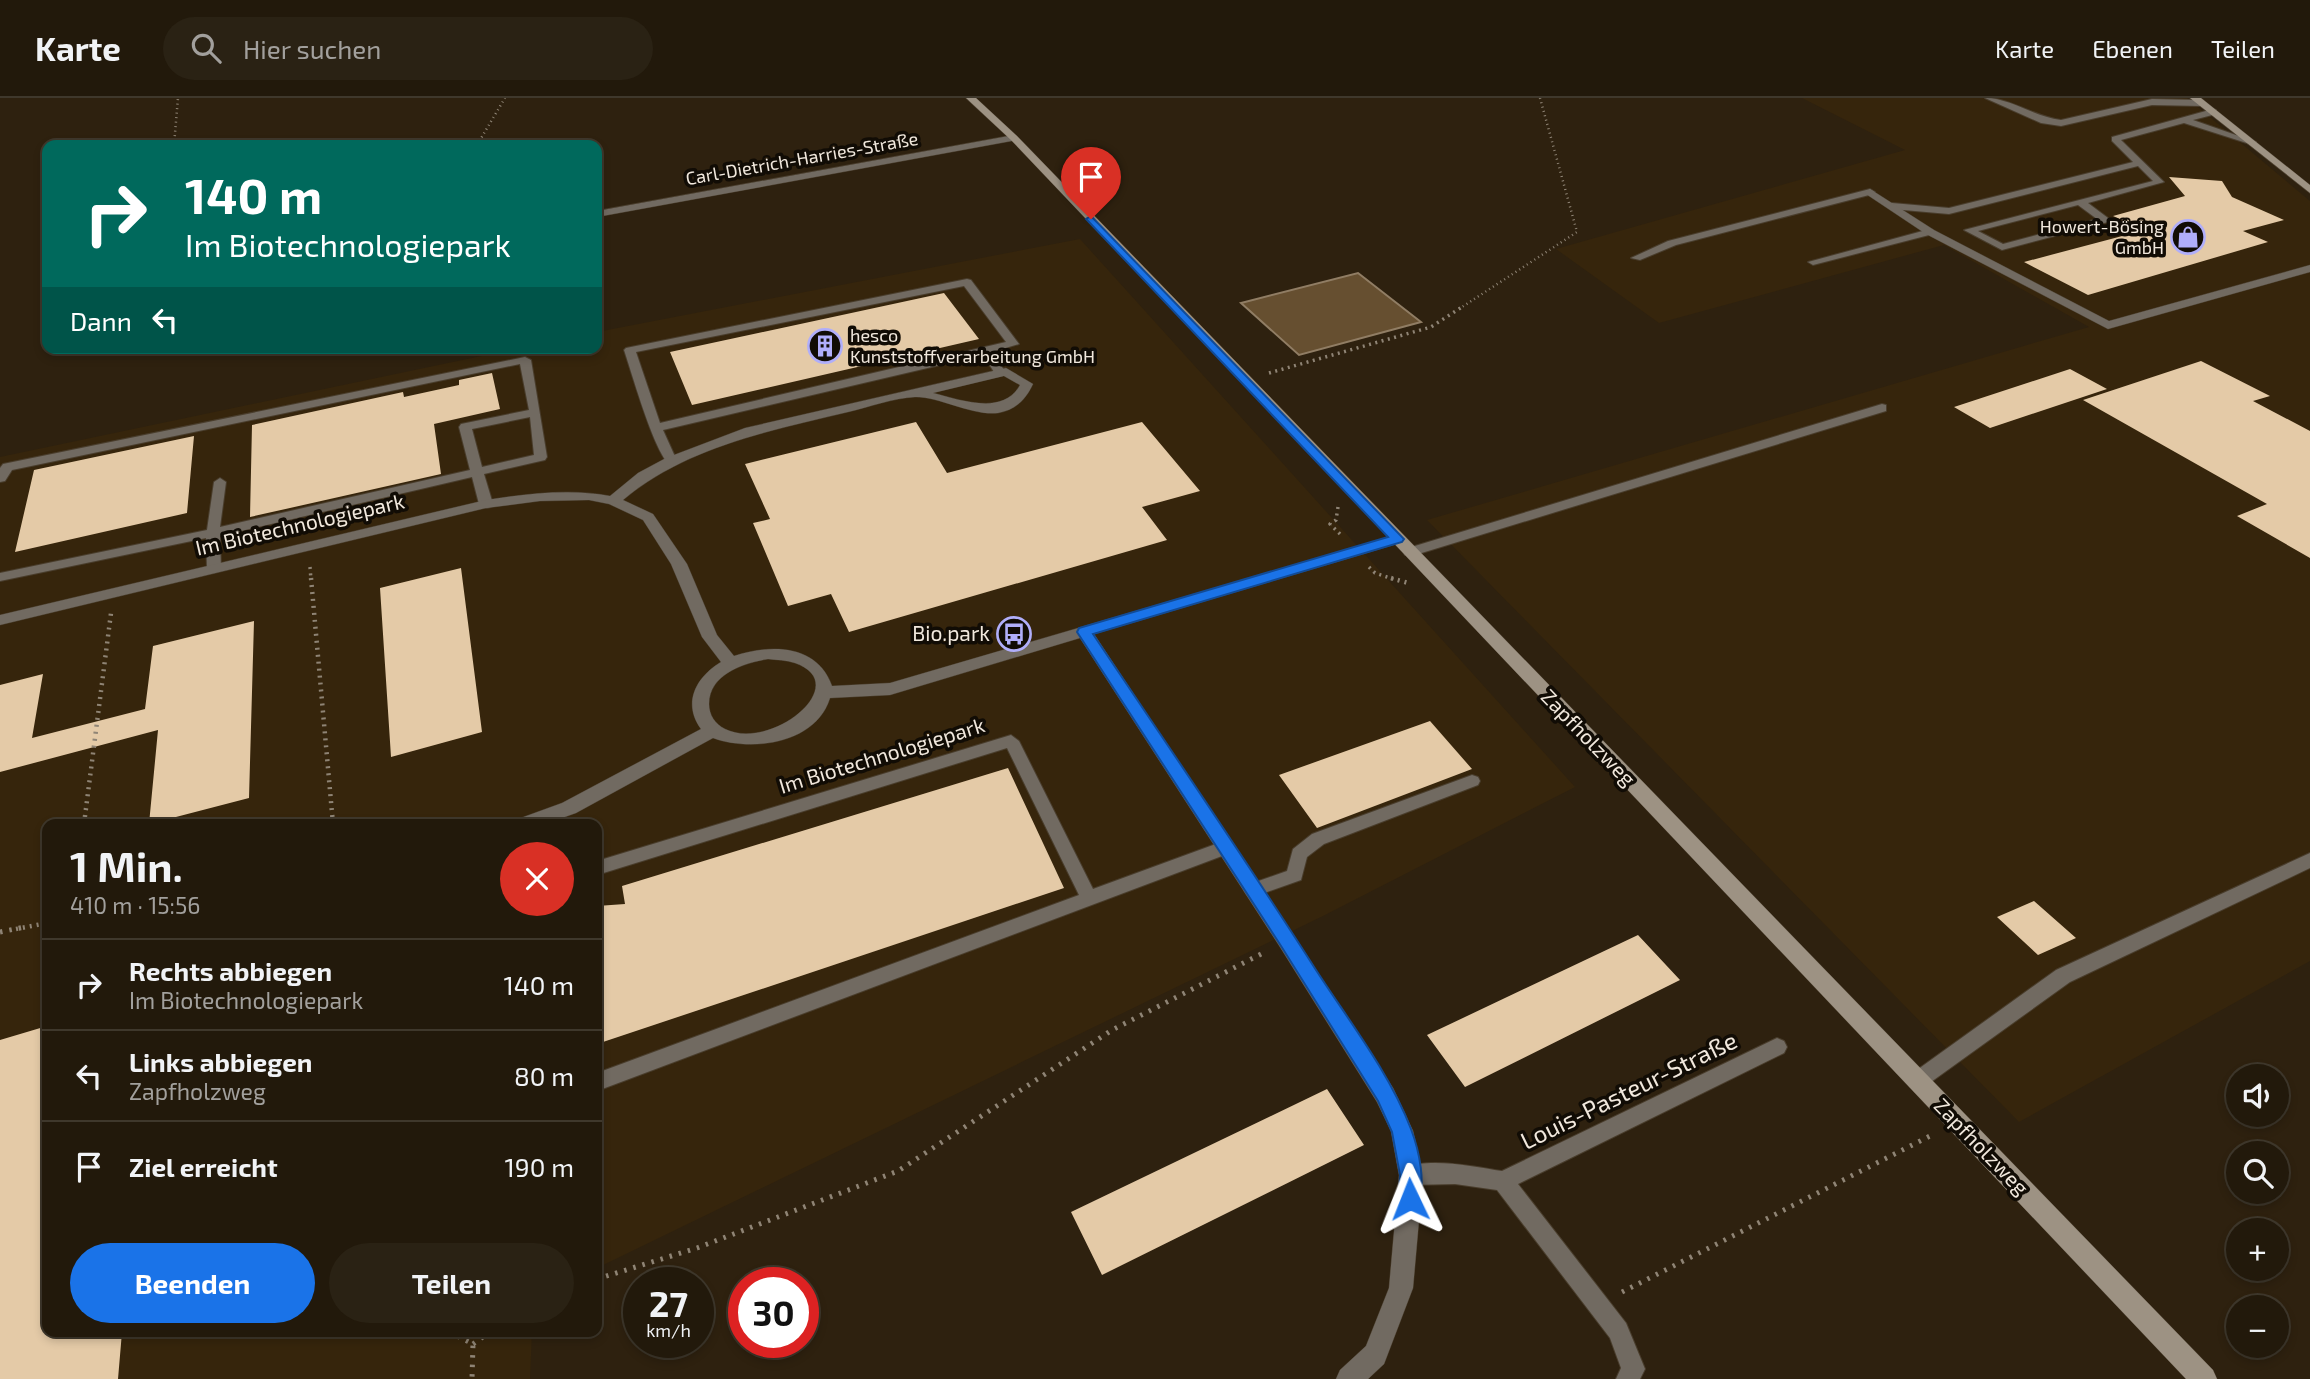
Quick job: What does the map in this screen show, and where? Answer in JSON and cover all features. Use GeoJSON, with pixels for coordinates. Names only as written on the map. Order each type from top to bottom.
{"type":"FeatureCollection","features":[{"type":"Feature","properties":{"kind":"street","name":"Zapfholzweg"},"geometry":{"type":"LineString","coordinates":[[971,98],[1014,138],[1246,379],[2204,1379]]}},
{"type":"Feature","properties":{"kind":"street"},"geometry":{"type":"LineString","coordinates":[[2199,101],[2310,190]]}},
{"type":"Feature","properties":{"kind":"street","name":"Carl-Dietrich-Harries-Straße"},"geometry":{"type":"LineString","coordinates":[[602,213],[1014,138]]}},
{"type":"Feature","properties":{"kind":"street"},"geometry":{"type":"LineString","coordinates":[[1870,192],[1930,232],[2108,325],[2310,268]]}},
{"type":"Feature","properties":{"kind":"street"},"geometry":{"type":"LineString","coordinates":[[613,501],[643,476],[671,461],[750,430],[915,392],[1003,372],[1027,384],[1019,399],[997,409],[955,403],[915,392]]}},
{"type":"Feature","properties":{"kind":"street","name":"Im Biotechnologiepark"},"geometry":{"type":"LineString","coordinates":[[0,620],[486,504],[540,497],[589,496],[613,501],[648,517],[679,564],[710,637],[731,664]]}},
{"type":"Feature","properties":{"kind":"street"},"geometry":{"type":"LineString","coordinates":[[825,692],[890,689],[1084,632],[1404,545]]}},
{"type":"Feature","properties":{"kind":"street"},"geometry":{"type":"LineString","coordinates":[[1084,632],[1287,941],[1385,1095],[1402,1131],[1411,1175],[1401,1289],[1375,1355],[1349,1379]]}},
{"type":"Feature","properties":{"kind":"street"},"geometry":{"type":"LineString","coordinates":[[768,653],[795,656],[816,667],[824,678],[825,692],[820,706],[808,719],[791,730],[770,738],[749,740],[729,737],[712,730],[703,721],[698,709],[699,697],[705,684],[716,673],[731,664],[768,653]]}},
{"type":"Feature","properties":{"kind":"street"},"geometry":{"type":"LineString","coordinates":[[539,819],[569,808],[712,730]]}},
{"type":"Feature","properties":{"kind":"lane"},"geometry":{"type":"LineString","coordinates":[[1989,98],[2044,121],[2061,123],[2152,102],[2199,101]]}},
{"type":"Feature","properties":{"kind":"lane"},"geometry":{"type":"LineString","coordinates":[[1969,230],[2160,182],[2115,139],[2213,112]]}},
{"type":"Feature","properties":{"kind":"lane"},"geometry":{"type":"LineString","coordinates":[[2184,120],[2253,144]]}},
{"type":"Feature","properties":{"kind":"lane"},"geometry":{"type":"LineString","coordinates":[[1892,206],[1949,211],[2140,163]]}},
{"type":"Feature","properties":{"kind":"lane"},"geometry":{"type":"LineString","coordinates":[[1636,258],[1672,243],[1870,192]]}},
{"type":"Feature","properties":{"kind":"lane"},"geometry":{"type":"LineString","coordinates":[[1949,211],[1969,230],[2002,247],[2105,219],[2080,202]]}},
{"type":"Feature","properties":{"kind":"lane"},"geometry":{"type":"LineString","coordinates":[[1813,262],[1930,232]]}},
{"type":"Feature","properties":{"kind":"lane"},"geometry":{"type":"LineString","coordinates":[[656,428],[1013,344],[967,282],[630,350],[656,428],[671,461]]}},
{"type":"Feature","properties":{"kind":"lane"},"geometry":{"type":"LineString","coordinates":[[986,351],[1003,372]]}},
{"type":"Feature","properties":{"kind":"lane"},"geometry":{"type":"LineString","coordinates":[[0,478],[7,467],[525,360],[541,457],[213,533],[0,577]]}},
{"type":"Feature","properties":{"kind":"lane"},"geometry":{"type":"LineString","coordinates":[[1404,545],[1882,408]]}},
{"type":"Feature","properties":{"kind":"lane"},"geometry":{"type":"LineString","coordinates":[[486,504],[465,427],[535,412]]}},
{"type":"Feature","properties":{"kind":"lane"},"geometry":{"type":"LineString","coordinates":[[214,569],[213,533],[220,482]]}},
{"type":"Feature","properties":{"kind":"lane","name":"Im Biotechnologiepark"},"geometry":{"type":"LineString","coordinates":[[602,866],[1011,741],[1090,900]]}},
{"type":"Feature","properties":{"kind":"lane"},"geometry":{"type":"LineString","coordinates":[[1253,890],[1294,875],[1299,854],[1318,839],[1472,780]]}},
{"type":"Feature","properties":{"kind":"lane"},"geometry":{"type":"LineString","coordinates":[[602,1080],[1224,848]]}},
{"type":"Feature","properties":{"kind":"lane"},"geometry":{"type":"LineString","coordinates":[[1917,1082],[2063,976],[2310,860]]}},
{"type":"Feature","properties":{"kind":"lane","name":"Louis-Pasteur-Straße"},"geometry":{"type":"LineString","coordinates":[[1503,1181],[1777,1047]]}},
{"type":"Feature","properties":{"kind":"lane"},"geometry":{"type":"LineString","coordinates":[[1411,1175],[1455,1174],[1503,1181],[1618,1331],[1633,1369],[1629,1379]]}},
{"type":"Feature","properties":{"kind":"path"},"geometry":{"type":"LineString","coordinates":[[174,140],[178,98]]}},
{"type":"Feature","properties":{"kind":"path"},"geometry":{"type":"LineString","coordinates":[[480,140],[505,98]]}},
{"type":"Feature","properties":{"kind":"path"},"geometry":{"type":"LineString","coordinates":[[1246,379],[1432,327],[1577,232],[1540,98]]}},
{"type":"Feature","properties":{"kind":"path"},"geometry":{"type":"LineString","coordinates":[[309,546],[332,819]]}},
{"type":"Feature","properties":{"kind":"path"},"geometry":{"type":"LineString","coordinates":[[85,819],[113,593]]}},
{"type":"Feature","properties":{"kind":"path"},"geometry":{"type":"LineString","coordinates":[[0,932],[42,924]]}},
{"type":"Feature","properties":{"kind":"path"},"geometry":{"type":"LineString","coordinates":[[602,1277],[697,1248],[898,1171],[1112,1030],[1287,941]]}},
{"type":"Feature","properties":{"kind":"path"},"geometry":{"type":"LineString","coordinates":[[1599,1304],[1932,1135]]}},
{"type":"Feature","properties":{"kind":"path"},"geometry":{"type":"LineString","coordinates":[[459,1337],[473,1344]]}},
{"type":"Feature","properties":{"kind":"path"},"geometry":{"type":"LineString","coordinates":[[473,1344],[483,1337]]}},
{"type":"Feature","properties":{"kind":"path"},"geometry":{"type":"LineString","coordinates":[[472,1379],[473,1344]]}},
{"type":"Feature","properties":{"kind":"shaded area"},"geometry":{"type":"Polygon","coordinates":[[[1802,98],[2187,98],[2310,201],[2310,961],[2019,1122],[1427,520],[2089,327],[1944,245],[1659,323],[1556,249],[1905,150],[1802,98]]]}},
{"type":"Feature","properties":{"kind":"shaded area"},"geometry":{"type":"Polygon","coordinates":[[[1080,239],[1575,787],[1323,916],[602,1266],[602,819],[42,819],[42,1337],[532,1337],[530,1379],[0,1379],[0,457],[490,354],[602,354],[602,331],[1080,239]]]}},
{"type":"Feature","properties":{"kind":"shaded area"},"geometry":{"type":"Polygon","coordinates":[[[1358,273],[1421,322],[1299,355],[1241,303],[1358,273]]]}},
{"type":"Feature","properties":{"kind":"building","name":"Howert-Bösing GmbH"},"geometry":{"type":"Polygon","coordinates":[[[2169,177],[2222,181],[2232,197],[2284,220],[2243,231],[2268,242],[2088,295],[2024,262],[2145,230],[2113,216],[2185,196],[2169,177]]]}},
{"type":"Feature","properties":{"kind":"building","name":"hesco Kunststoffverarbeitung GmbH"},"geometry":{"type":"Polygon","coordinates":[[[944,293],[979,339],[692,405],[670,352],[944,293]]]}},
{"type":"Feature","properties":{"kind":"building"},"geometry":{"type":"Polygon","coordinates":[[[2201,361],[2270,396],[2253,401],[2310,431],[2310,558],[2237,516],[2267,504],[2083,400],[2201,361]]]}},
{"type":"Feature","properties":{"kind":"building"},"geometry":{"type":"Polygon","coordinates":[[[2070,369],[2107,389],[1990,428],[1954,407],[2070,369]]]}},
{"type":"Feature","properties":{"kind":"building"},"geometry":{"type":"Polygon","coordinates":[[[492,373],[500,409],[434,424],[441,474],[250,517],[252,425],[403,392],[404,397],[459,385],[459,380],[492,373]]]}},
{"type":"Feature","properties":{"kind":"building"},"geometry":{"type":"Polygon","coordinates":[[[916,422],[947,473],[1142,422],[1200,491],[1142,507],[1167,540],[849,632],[831,594],[788,606],[753,523],[770,519],[745,464],[916,422]]]}},
{"type":"Feature","properties":{"kind":"building"},"geometry":{"type":"Polygon","coordinates":[[[194,436],[187,513],[15,552],[34,470],[194,436]]]}},
{"type":"Feature","properties":{"kind":"building"},"geometry":{"type":"Polygon","coordinates":[[[461,568],[482,732],[391,757],[380,588],[461,568]]]}},
{"type":"Feature","properties":{"kind":"building"},"geometry":{"type":"Polygon","coordinates":[[[254,621],[249,798],[168,819],[149,819],[158,730],[0,772],[0,685],[43,674],[32,738],[145,709],[153,646],[254,621]]]}},
{"type":"Feature","properties":{"kind":"building"},"geometry":{"type":"Polygon","coordinates":[[[1430,721],[1472,769],[1317,828],[1279,775],[1430,721]]]}},
{"type":"Feature","properties":{"kind":"building"},"geometry":{"type":"Polygon","coordinates":[[[1008,768],[1064,888],[602,1042],[602,906],[625,904],[622,886],[1008,768]]]}},
{"type":"Feature","properties":{"kind":"building"},"geometry":{"type":"Polygon","coordinates":[[[2034,901],[2076,938],[2038,955],[1997,917],[2034,901]]]}},
{"type":"Feature","properties":{"kind":"building"},"geometry":{"type":"Polygon","coordinates":[[[1638,935],[1680,980],[1465,1087],[1427,1035],[1638,935]]]}},
{"type":"Feature","properties":{"kind":"building"},"geometry":{"type":"Polygon","coordinates":[[[42,1027],[42,1337],[122,1337],[118,1379],[0,1379],[0,1040],[42,1027]]]}},
{"type":"Feature","properties":{"kind":"building"},"geometry":{"type":"Polygon","coordinates":[[[1327,1089],[1364,1145],[1102,1275],[1071,1212],[1327,1089]]]}},
{"type":"Feature","properties":{"kind":"place","name":"Howert-Bösing GmbH"},"geometry":{"type":"Point","coordinates":[2188,237]}},
{"type":"Feature","properties":{"kind":"place","name":"hesco Kunststoffverarbeitung GmbH"},"geometry":{"type":"Point","coordinates":[825,346]}},
{"type":"Feature","properties":{"kind":"place","name":"Bio.park"},"geometry":{"type":"Point","coordinates":[1014,634]}},
{"type":"Feature","properties":{"kind":"route"},"geometry":{"type":"LineString","coordinates":[[1091,219],[1398,539],[1084,632],[1385,1095],[1402,1131],[1411,1175],[1410,1199]]}}]}
